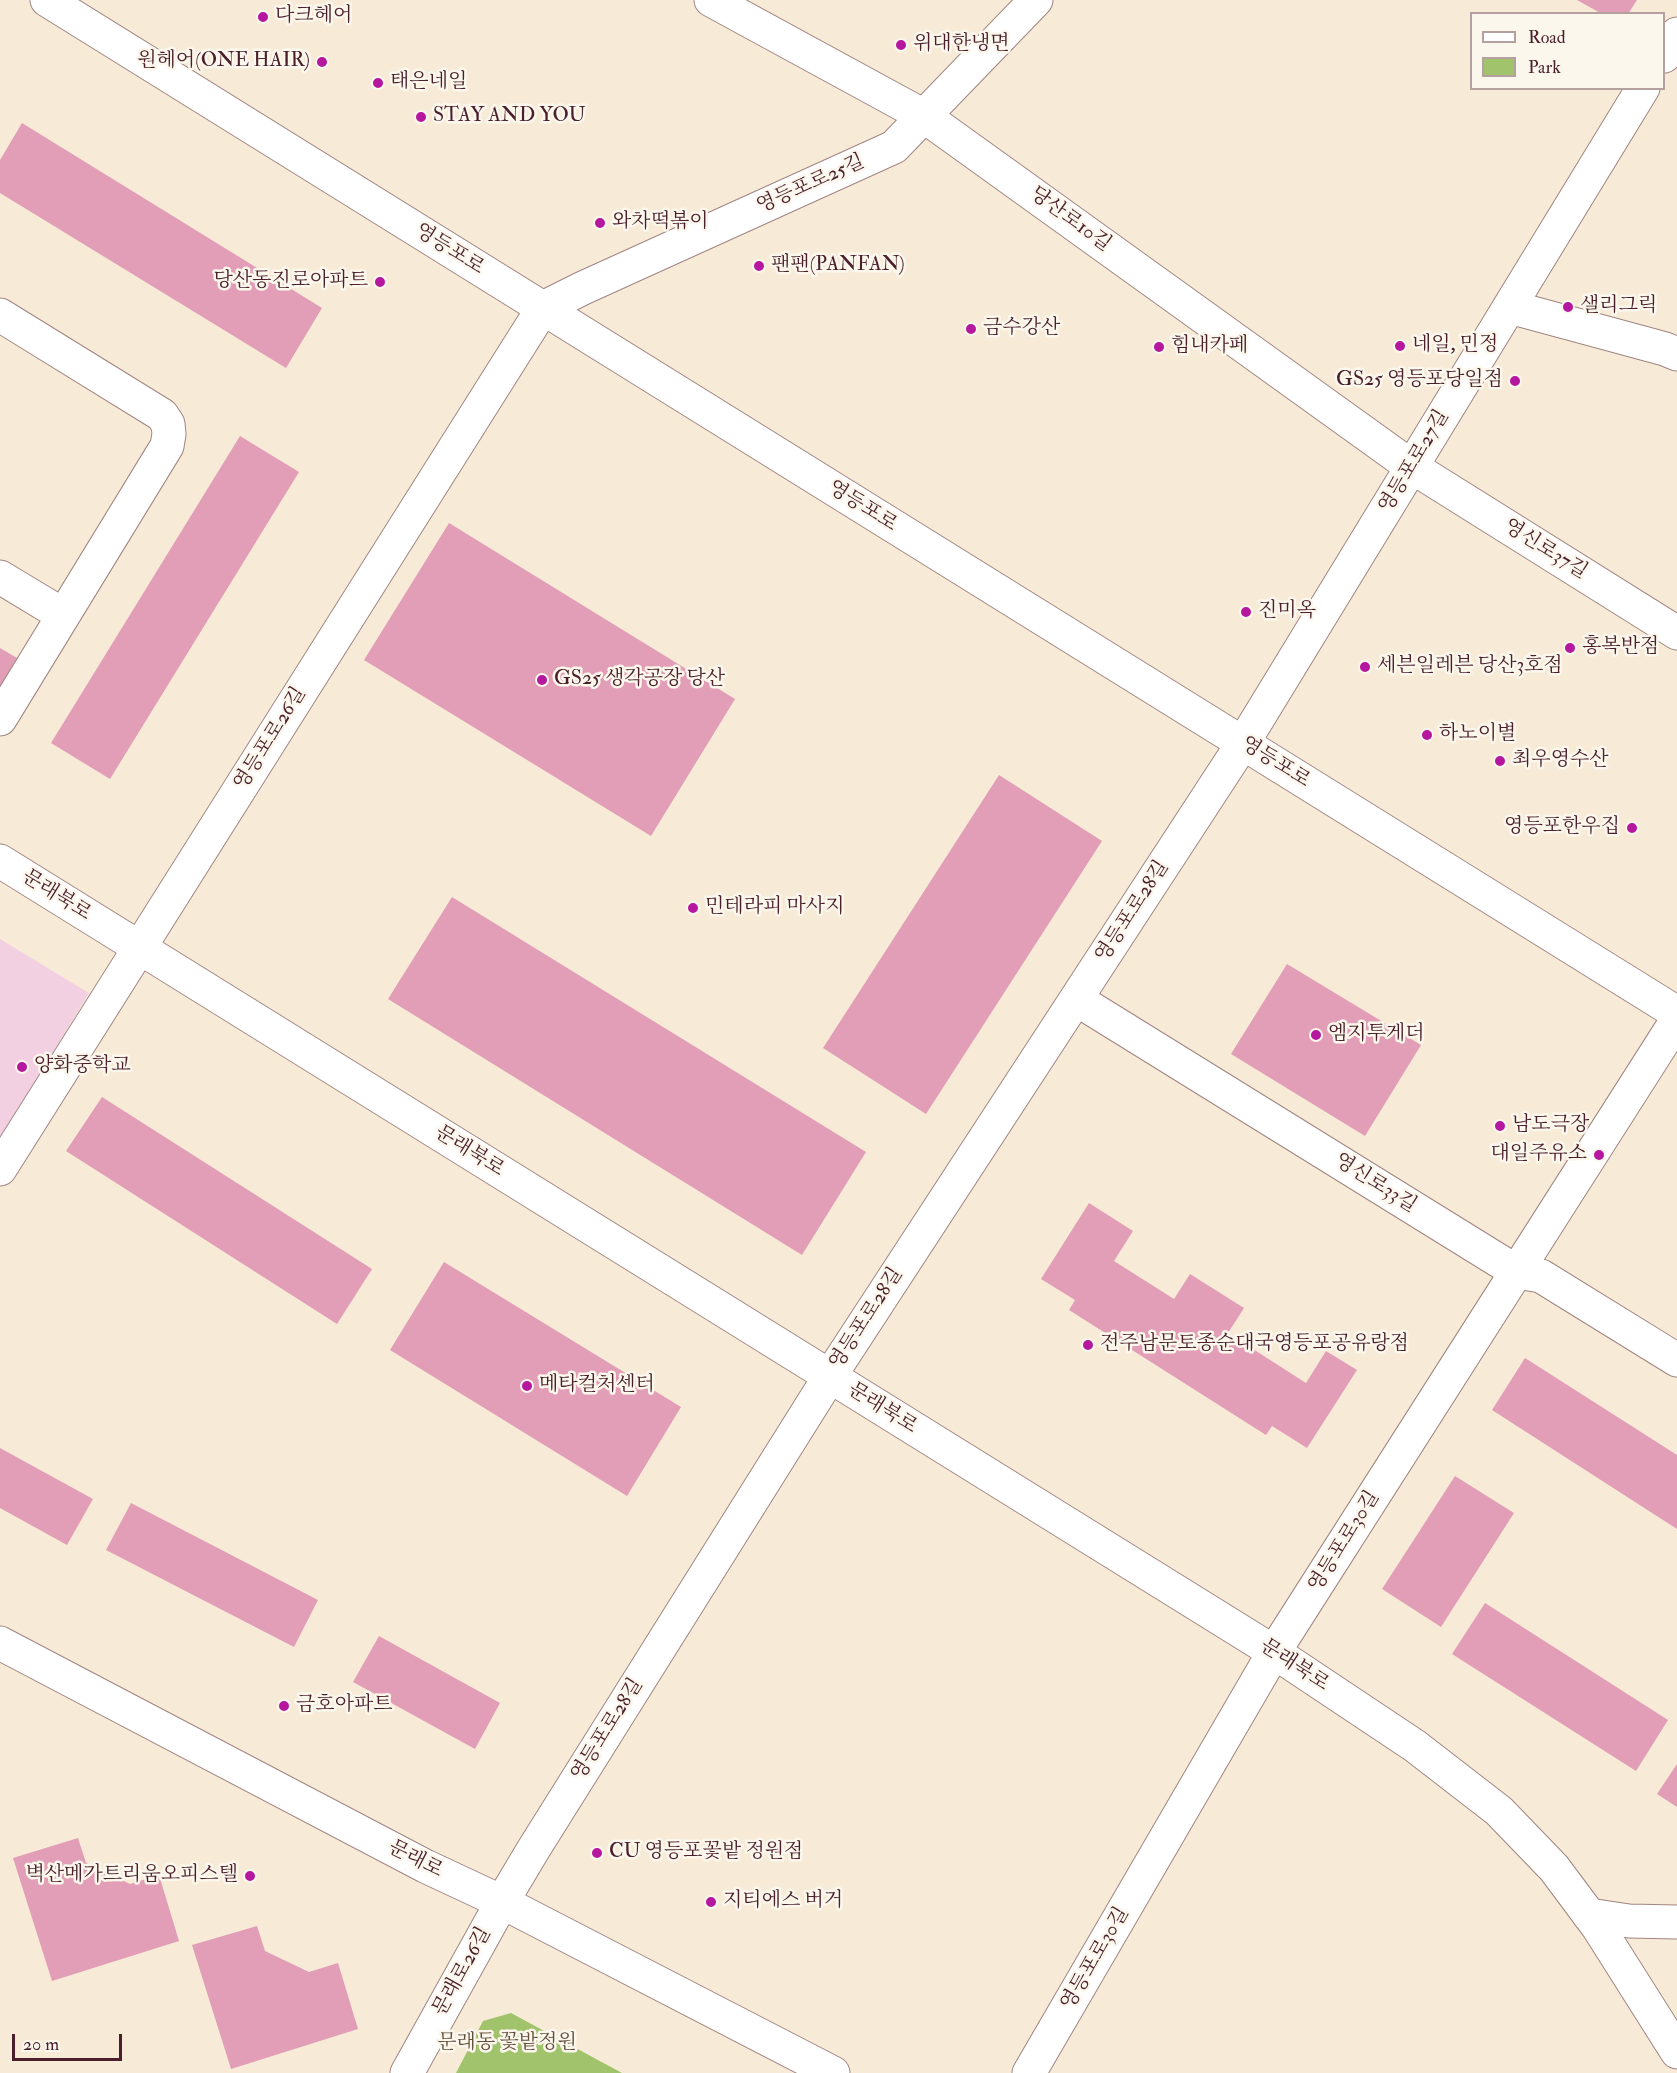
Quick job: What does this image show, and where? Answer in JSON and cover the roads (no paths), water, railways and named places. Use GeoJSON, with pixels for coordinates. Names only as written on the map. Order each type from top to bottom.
{"type":"FeatureCollection","features":[{"type":"Feature","properties":{"kind":"street","name":"영등포로"},"geometry":{"type":"LineString","coordinates":[[47,0],[1677,1013]]}},
{"type":"Feature","properties":{"kind":"street","name":"당산로10길"},"geometry":{"type":"LineString","coordinates":[[711,0],[924,116],[1412,467]]}},
{"type":"Feature","properties":{"kind":"street","name":"영등포로25길"},"geometry":{"type":"LineString","coordinates":[[543,308],[894,147],[1036,0]]}},
{"type":"Feature","properties":{"kind":"street"},"geometry":{"type":"LineString","coordinates":[[1665,54],[1677,34]]}},
{"type":"Feature","properties":{"kind":"street","name":"영등포로27길"},"geometry":{"type":"LineString","coordinates":[[1243,743],[1642,90]]}},
{"type":"Feature","properties":{"kind":"street"},"geometry":{"type":"LineString","coordinates":[[1510,307],[1677,354]]}},
{"type":"Feature","properties":{"kind":"street","name":"영등포로26길"},"geometry":{"type":"LineString","coordinates":[[0,1169],[543,308]]}},
{"type":"Feature","properties":{"kind":"street"},"geometry":{"type":"LineString","coordinates":[[0,315],[162,414],[168,424],[169,434],[167,446],[0,719]]}},
{"type":"Feature","properties":{"kind":"street","name":"영신로37길"},"geometry":{"type":"LineString","coordinates":[[1412,467],[1677,633]]}},
{"type":"Feature","properties":{"kind":"street"},"geometry":{"type":"LineString","coordinates":[[0,577],[63,615]]}},
{"type":"Feature","properties":{"kind":"street","name":"영등포로28길"},"geometry":{"type":"LineString","coordinates":[[502,1902],[830,1376],[1243,743]]}},
{"type":"Feature","properties":{"kind":"street","name":"문래북로"},"geometry":{"type":"LineString","coordinates":[[0,861],[1274,1652],[1415,1746],[1499,1811],[1554,1868],[1598,1927],[1677,2052]]}},
{"type":"Feature","properties":{"kind":"street","name":"영신로33길"},"geometry":{"type":"LineString","coordinates":[[1076,999],[1517,1272],[1541,1276],[1677,1360]]}},
{"type":"Feature","properties":{"kind":"street","name":"영등포로30길"},"geometry":{"type":"LineString","coordinates":[[1029,2073],[1274,1652],[1677,1020]]}},
{"type":"Feature","properties":{"kind":"street","name":"문래로"},"geometry":{"type":"LineString","coordinates":[[0,1642],[425,1866],[502,1902],[833,2073]]}},
{"type":"Feature","properties":{"kind":"street","name":"문래로26길"},"geometry":{"type":"LineString","coordinates":[[407,2073],[502,1902]]}},
{"type":"Feature","properties":{"kind":"street"},"geometry":{"type":"LineString","coordinates":[[1589,1915],[1629,1921],[1677,1922]]}},
{"type":"Feature","properties":{"kind":"place","name":"다크헤어"},"geometry":{"type":"Point","coordinates":[263,17]}},
{"type":"Feature","properties":{"kind":"place","name":"위대한냉면"},"geometry":{"type":"Point","coordinates":[901,45]}},
{"type":"Feature","properties":{"kind":"place","name":"원헤어(ONE HAIR)"},"geometry":{"type":"Point","coordinates":[322,62]}},
{"type":"Feature","properties":{"kind":"place","name":"태은네일"},"geometry":{"type":"Point","coordinates":[378,83]}},
{"type":"Feature","properties":{"kind":"place","name":"STAY AND YOU"},"geometry":{"type":"Point","coordinates":[421,117]}},
{"type":"Feature","properties":{"kind":"place","name":"와차떡볶이"},"geometry":{"type":"Point","coordinates":[600,223]}},
{"type":"Feature","properties":{"kind":"place","name":"팬팬(PANFAN)"},"geometry":{"type":"Point","coordinates":[759,266]}},
{"type":"Feature","properties":{"kind":"place","name":"당산동진로아파트"},"geometry":{"type":"Point","coordinates":[380,282]}},
{"type":"Feature","properties":{"kind":"place","name":"샐리그릭"},"geometry":{"type":"Point","coordinates":[1568,307]}},
{"type":"Feature","properties":{"kind":"place","name":"금수강산"},"geometry":{"type":"Point","coordinates":[971,329]}},
{"type":"Feature","properties":{"kind":"place","name":"네일, 민정"},"geometry":{"type":"Point","coordinates":[1400,346]}},
{"type":"Feature","properties":{"kind":"place","name":"힘내카페"},"geometry":{"type":"Point","coordinates":[1159,347]}},
{"type":"Feature","properties":{"kind":"place","name":"GS25 영등포당일점"},"geometry":{"type":"Point","coordinates":[1515,381]}},
{"type":"Feature","properties":{"kind":"place","name":"진미옥"},"geometry":{"type":"Point","coordinates":[1246,612]}},
{"type":"Feature","properties":{"kind":"place","name":"홍복반점"},"geometry":{"type":"Point","coordinates":[1570,648]}},
{"type":"Feature","properties":{"kind":"place","name":"세븐일레븐 당산3호점"},"geometry":{"type":"Point","coordinates":[1365,667]}},
{"type":"Feature","properties":{"kind":"place","name":"GS25 생각공장 당산"},"geometry":{"type":"Point","coordinates":[542,680]}},
{"type":"Feature","properties":{"kind":"place","name":"하노이별"},"geometry":{"type":"Point","coordinates":[1427,735]}},
{"type":"Feature","properties":{"kind":"place","name":"최우영수산"},"geometry":{"type":"Point","coordinates":[1500,761]}},
{"type":"Feature","properties":{"kind":"place","name":"영등포한우집"},"geometry":{"type":"Point","coordinates":[1632,828]}},
{"type":"Feature","properties":{"kind":"place","name":"민테라피 마사지"},"geometry":{"type":"Point","coordinates":[693,908]}},
{"type":"Feature","properties":{"kind":"place","name":"엠지투게더"},"geometry":{"type":"Point","coordinates":[1316,1035]}},
{"type":"Feature","properties":{"kind":"place","name":"양화중학교"},"geometry":{"type":"Point","coordinates":[22,1067]}},
{"type":"Feature","properties":{"kind":"place","name":"남도극장"},"geometry":{"type":"Point","coordinates":[1500,1126]}},
{"type":"Feature","properties":{"kind":"place","name":"대일주유소"},"geometry":{"type":"Point","coordinates":[1599,1155]}},
{"type":"Feature","properties":{"kind":"place","name":"전주남문토종순대국영등포공유랑점"},"geometry":{"type":"Point","coordinates":[1088,1345]}},
{"type":"Feature","properties":{"kind":"place","name":"메타컬처센터"},"geometry":{"type":"Point","coordinates":[527,1386]}},
{"type":"Feature","properties":{"kind":"place","name":"금호아파트"},"geometry":{"type":"Point","coordinates":[284,1706]}},
{"type":"Feature","properties":{"kind":"place","name":"CU 영등포꽃밭 정원점"},"geometry":{"type":"Point","coordinates":[597,1853]}},
{"type":"Feature","properties":{"kind":"place","name":"벽산메가트리움오피스텔"},"geometry":{"type":"Point","coordinates":[250,1876]}},
{"type":"Feature","properties":{"kind":"place","name":"지티에스 버거"},"geometry":{"type":"Point","coordinates":[711,1902]}},
{"type":"Feature","properties":{"kind":"park label","name":"문래동 꽃밭정원"},"geometry":{"type":"Point","coordinates":[507,2044]}}]}
